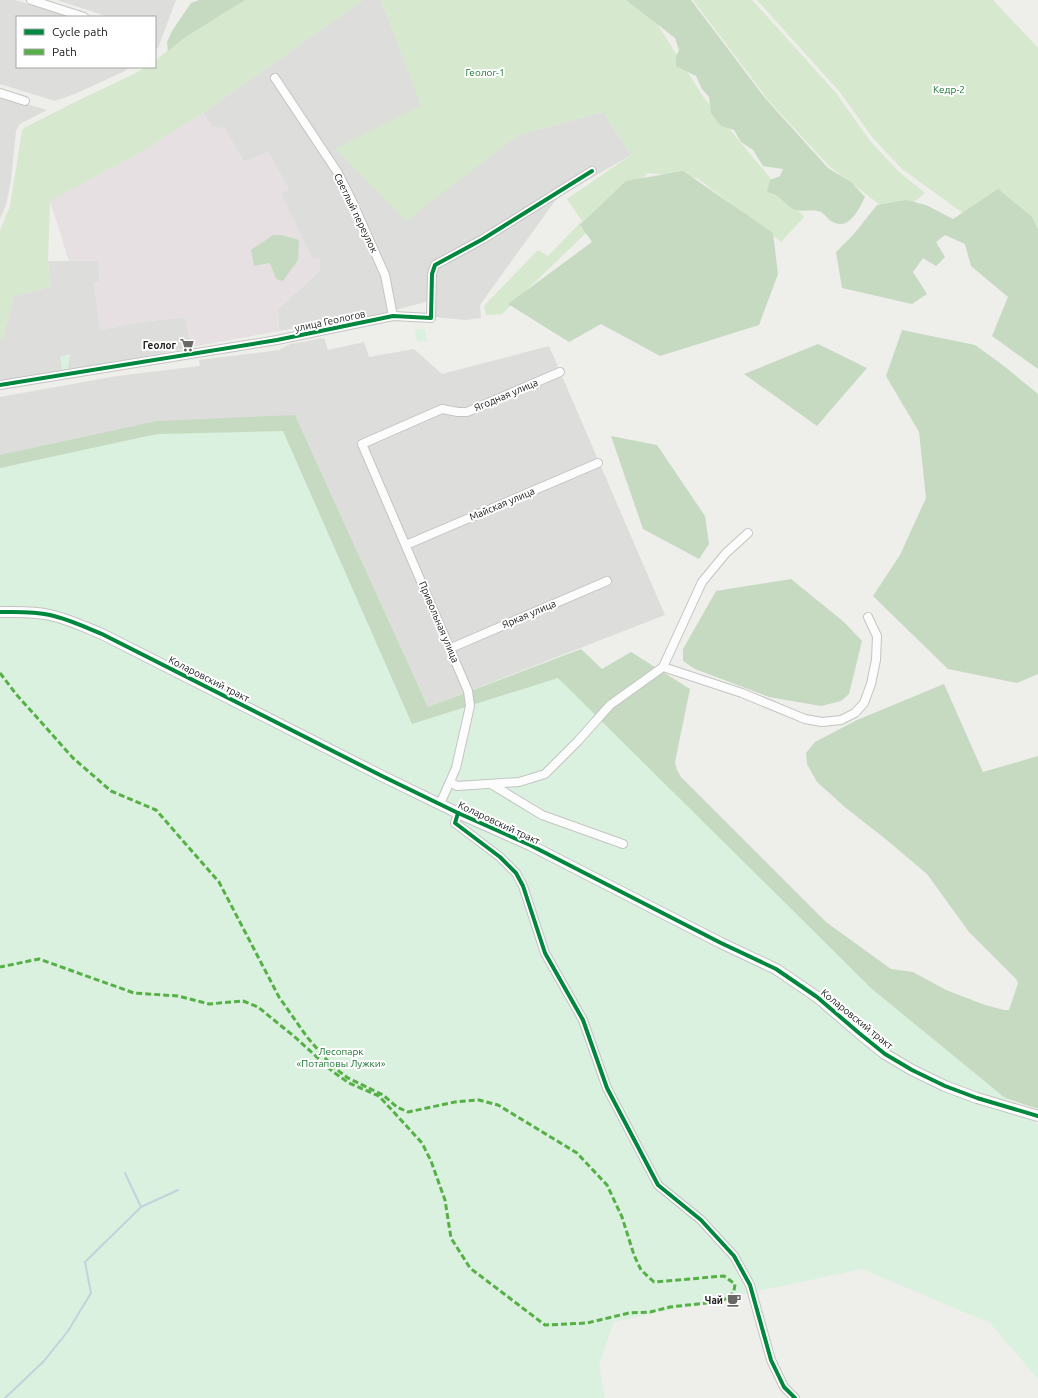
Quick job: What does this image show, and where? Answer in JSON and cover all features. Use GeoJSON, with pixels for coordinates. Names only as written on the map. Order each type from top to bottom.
{"type":"FeatureCollection","features":[{"type":"Feature","properties":{"kind":"street"},"geometry":{"type":"LineString","coordinates":[[31,0],[81,16]]}},
{"type":"Feature","properties":{"kind":"street","name":"Светлый переулок"},"geometry":{"type":"LineString","coordinates":[[276,78],[338,173],[351,199],[385,274],[393,316]]}},
{"type":"Feature","properties":{"kind":"street"},"geometry":{"type":"LineString","coordinates":[[0,93],[25,101]]}},
{"type":"Feature","properties":{"kind":"street","name":"улица Геологов"},"geometry":{"type":"LineString","coordinates":[[0,385],[277,340],[393,316],[431,318],[432,274],[436,265],[483,240],[592,171]]}},
{"type":"Feature","properties":{"kind":"street","name":"Ягодная улица"},"geometry":{"type":"LineString","coordinates":[[362,444],[442,409],[467,412],[560,372]]}},
{"type":"Feature","properties":{"kind":"street","name":"Привольная улица"},"geometry":{"type":"LineString","coordinates":[[362,444],[451,648],[468,691],[470,706],[456,768],[440,804]]}},
{"type":"Feature","properties":{"kind":"street","name":"Майская улица"},"geometry":{"type":"LineString","coordinates":[[406,545],[598,463]]}},
{"type":"Feature","properties":{"kind":"street"},"geometry":{"type":"LineString","coordinates":[[450,782],[457,786],[519,782],[545,774],[578,741],[610,705],[663,666],[702,582],[726,553],[748,533]]}},
{"type":"Feature","properties":{"kind":"street","name":"Яркая улица"},"geometry":{"type":"LineString","coordinates":[[451,648],[606,581]]}},
{"type":"Feature","properties":{"kind":"street","name":"Коларовский тракт"},"geometry":{"type":"LineString","coordinates":[[0,612],[26,612],[50,615],[102,634],[458,813],[530,845],[721,943],[776,969],[817,997],[859,1034],[885,1054],[912,1070],[970,1096],[1038,1116]]}},
{"type":"Feature","properties":{"kind":"street"},"geometry":{"type":"LineString","coordinates":[[663,666],[742,693],[805,719],[822,722],[841,720],[855,713],[864,703],[871,684],[876,660],[877,636],[868,616]]}},
{"type":"Feature","properties":{"kind":"street"},"geometry":{"type":"LineString","coordinates":[[491,784],[542,815],[623,844]]}},
{"type":"Feature","properties":{"kind":"street"},"geometry":{"type":"LineString","coordinates":[[458,813],[454,823],[500,857],[516,873],[523,886],[545,953],[583,1020],[607,1088],[658,1185],[701,1220],[734,1256],[750,1285],[771,1360],[784,1387],[795,1398]]}},
{"type":"Feature","properties":{"kind":"shaded area"},"geometry":{"type":"Polygon","coordinates":[[[0,0],[15,0],[68,16],[16,16],[16,68],[129,68],[77,93],[55,101],[0,84],[0,0]]]}},
{"type":"Feature","properties":{"kind":"shaded area"},"geometry":{"type":"Polygon","coordinates":[[[57,0],[176,0],[158,48],[156,49],[156,16],[106,16],[57,0]]]}},
{"type":"Feature","properties":{"kind":"shaded area"},"geometry":{"type":"Polygon","coordinates":[[[363,0],[381,0],[422,107],[405,221],[518,135],[603,112],[631,155],[557,198],[480,305],[481,318],[465,320],[435,317],[435,303],[429,301],[384,313],[318,327],[317,324],[279,331],[278,309],[320,271],[319,257],[313,260],[280,193],[289,189],[268,152],[244,162],[225,129],[212,127],[203,113],[363,0]]]}},
{"type":"Feature","properties":{"kind":"shaded area"},"geometry":{"type":"Polygon","coordinates":[[[0,96],[47,110],[20,124],[16,131],[11,181],[6,205],[0,219],[0,96]]]}},
{"type":"Feature","properties":{"kind":"shaded area"},"geometry":{"type":"Polygon","coordinates":[[[203,113],[212,127],[225,128],[244,162],[268,152],[289,189],[281,193],[313,260],[319,257],[320,271],[278,309],[279,331],[192,347],[185,317],[142,322],[100,330],[94,283],[100,281],[98,261],[69,261],[50,201],[143,151],[203,113]]]}},
{"type":"Feature","properties":{"kind":"shaded area"},"geometry":{"type":"Polygon","coordinates":[[[48,261],[98,261],[100,282],[94,283],[100,330],[142,322],[185,317],[192,347],[0,383],[0,338],[3,338],[14,296],[50,287],[48,261]]]}},
{"type":"Feature","properties":{"kind":"shaded area"},"geometry":{"type":"Polygon","coordinates":[[[324,338],[328,350],[364,342],[369,357],[414,349],[442,374],[549,346],[665,615],[428,707],[295,415],[0,455],[0,397],[117,376],[200,366],[199,360],[279,350],[290,344],[324,338]]]}},
{"type":"Feature","properties":{"kind":"green space"},"geometry":{"type":"Polygon","coordinates":[[[199,0],[245,0],[184,38],[168,51],[167,42],[172,31],[191,3],[199,0]]]}},
{"type":"Feature","properties":{"kind":"green space"},"geometry":{"type":"Polygon","coordinates":[[[245,0],[363,0],[203,113],[143,151],[50,201],[48,261],[50,287],[14,296],[3,338],[0,338],[0,230],[10,206],[22,131],[24,128],[144,68],[156,68],[156,60],[183,38],[245,0]]]}},
{"type":"Feature","properties":{"kind":"green space","name":"Геолог-1"},"geometry":{"type":"Polygon","coordinates":[[[381,0],[642,0],[704,98],[804,217],[781,242],[697,178],[648,173],[502,314],[486,315],[484,306],[538,250],[548,256],[582,221],[567,199],[631,155],[603,112],[518,135],[406,221],[335,149],[421,106],[381,0]]]}},
{"type":"Feature","properties":{"kind":"green space"},"geometry":{"type":"Polygon","coordinates":[[[626,0],[691,0],[765,98],[828,168],[851,182],[865,197],[853,217],[844,224],[839,224],[831,221],[821,212],[796,210],[788,206],[776,195],[767,192],[770,180],[780,176],[783,169],[763,166],[753,150],[741,142],[734,130],[721,126],[711,113],[709,97],[702,89],[696,76],[676,66],[676,57],[679,50],[675,38],[626,0]]]}},
{"type":"Feature","properties":{"kind":"green space"},"geometry":{"type":"Polygon","coordinates":[[[693,0],[752,0],[836,93],[870,141],[899,172],[925,193],[896,217],[829,166],[769,101],[693,0]]]}},
{"type":"Feature","properties":{"kind":"green space","name":"Кедр-2"},"geometry":{"type":"Polygon","coordinates":[[[757,0],[993,0],[1038,48],[1038,227],[1013,241],[996,237],[902,169],[873,138],[839,91],[757,0]]]}},
{"type":"Feature","properties":{"kind":"green space"},"geometry":{"type":"Polygon","coordinates":[[[683,171],[773,233],[778,274],[759,325],[660,356],[601,324],[569,342],[508,304],[592,242],[580,225],[626,181],[683,171]]]}},
{"type":"Feature","properties":{"kind":"green space"},"geometry":{"type":"Polygon","coordinates":[[[998,189],[1032,217],[1038,229],[1038,369],[992,336],[1008,297],[971,266],[965,244],[945,235],[936,242],[945,257],[936,266],[923,258],[913,272],[927,294],[912,304],[842,288],[836,252],[853,235],[877,205],[906,200],[926,205],[953,219],[998,189]]]}},
{"type":"Feature","properties":{"kind":"green space"},"geometry":{"type":"Polygon","coordinates":[[[273,235],[282,235],[299,240],[298,260],[283,281],[276,279],[270,263],[254,266],[251,250],[273,235]]]}},
{"type":"Feature","properties":{"kind":"green space"},"geometry":{"type":"Polygon","coordinates":[[[415,329],[425,329],[427,341],[417,342],[415,329]]]}},
{"type":"Feature","properties":{"kind":"green space"},"geometry":{"type":"Polygon","coordinates":[[[902,330],[975,345],[1004,366],[1038,394],[1038,674],[1017,683],[948,669],[873,596],[900,555],[926,498],[919,432],[886,376],[902,330]]]}},
{"type":"Feature","properties":{"kind":"green space"},"geometry":{"type":"Polygon","coordinates":[[[818,344],[867,368],[817,426],[744,374],[818,344]]]}},
{"type":"Feature","properties":{"kind":"green space"},"geometry":{"type":"Polygon","coordinates":[[[70,354],[68,369],[62,370],[60,357],[70,354]]]}},
{"type":"Feature","properties":{"kind":"green space"},"geometry":{"type":"Polygon","coordinates":[[[295,415],[428,707],[581,649],[602,669],[631,652],[690,689],[675,762],[681,777],[826,922],[891,969],[913,972],[946,990],[985,1005],[1004,1010],[1009,1010],[1018,983],[1016,979],[969,932],[927,874],[846,808],[817,782],[807,764],[806,753],[815,742],[857,720],[944,684],[983,772],[1038,756],[1038,1109],[984,1091],[0,598],[0,455],[157,421],[295,415]]]}},
{"type":"Feature","properties":{"kind":"green space","name":"Лесопарк «Потаповы Лужки»"},"geometry":{"type":"Polygon","coordinates":[[[283,431],[412,724],[558,678],[872,989],[1038,1125],[1038,1379],[990,1323],[862,1269],[614,1322],[599,1365],[605,1398],[0,1398],[0,468],[157,434],[283,431]]]}},
{"type":"Feature","properties":{"kind":"green space"},"geometry":{"type":"Polygon","coordinates":[[[611,436],[657,445],[705,516],[709,544],[699,559],[643,529],[611,436]]]}},
{"type":"Feature","properties":{"kind":"green space"},"geometry":{"type":"Polygon","coordinates":[[[791,579],[844,622],[862,641],[849,694],[841,701],[821,706],[769,697],[695,669],[683,661],[683,649],[716,591],[791,579]]]}},
{"type":"Feature","properties":{"kind":"waterway"},"geometry":{"type":"LineString","coordinates":[[5,1398],[44,1361],[68,1331],[91,1293],[85,1262],[141,1207],[125,1173]]}},
{"type":"Feature","properties":{"kind":"waterway"},"geometry":{"type":"LineString","coordinates":[[141,1207],[178,1190]]}},
{"type":"Feature","properties":{"kind":"marked path"},"geometry":{"type":"LineString","coordinates":[[0,673],[16,694],[73,758],[111,791],[156,810],[219,882],[279,997],[307,1037],[332,1066],[348,1078],[383,1095],[397,1107],[408,1112],[455,1102],[479,1100],[498,1105],[577,1153],[607,1185],[622,1217],[634,1255],[641,1270],[654,1282],[724,1276],[735,1284],[734,1291],[729,1298],[716,1302],[670,1307],[650,1312],[629,1313],[587,1323],[545,1325],[470,1268],[451,1238],[445,1200],[431,1161],[422,1143],[379,1096],[349,1083],[332,1071],[296,1038],[258,1007],[243,1001],[209,1004],[178,996],[134,993],[39,959],[0,967]]}},
{"type":"Feature","properties":{"kind":"cycle path"},"geometry":{"type":"LineString","coordinates":[[0,385],[277,340],[393,316],[431,318],[432,274],[435,265],[483,239],[592,171]]}},
{"type":"Feature","properties":{"kind":"cycle path"},"geometry":{"type":"LineString","coordinates":[[0,612],[31,612],[50,615],[70,621],[102,634],[382,776],[458,813],[530,845],[721,943],[776,969],[817,997],[885,1054],[912,1070],[945,1086],[977,1098],[1038,1116]]}},
{"type":"Feature","properties":{"kind":"cycle path"},"geometry":{"type":"LineString","coordinates":[[458,813],[455,823],[500,857],[516,873],[523,886],[545,953],[583,1020],[607,1088],[658,1185],[701,1220],[734,1256],[750,1285],[771,1360],[784,1387],[795,1398]]}},
{"type":"Feature","properties":{"kind":"place","name":"Геолог"},"geometry":{"type":"Point","coordinates":[187,345]}},
{"type":"Feature","properties":{"kind":"place","name":"Чай"},"geometry":{"type":"Point","coordinates":[734,1300]}}]}
